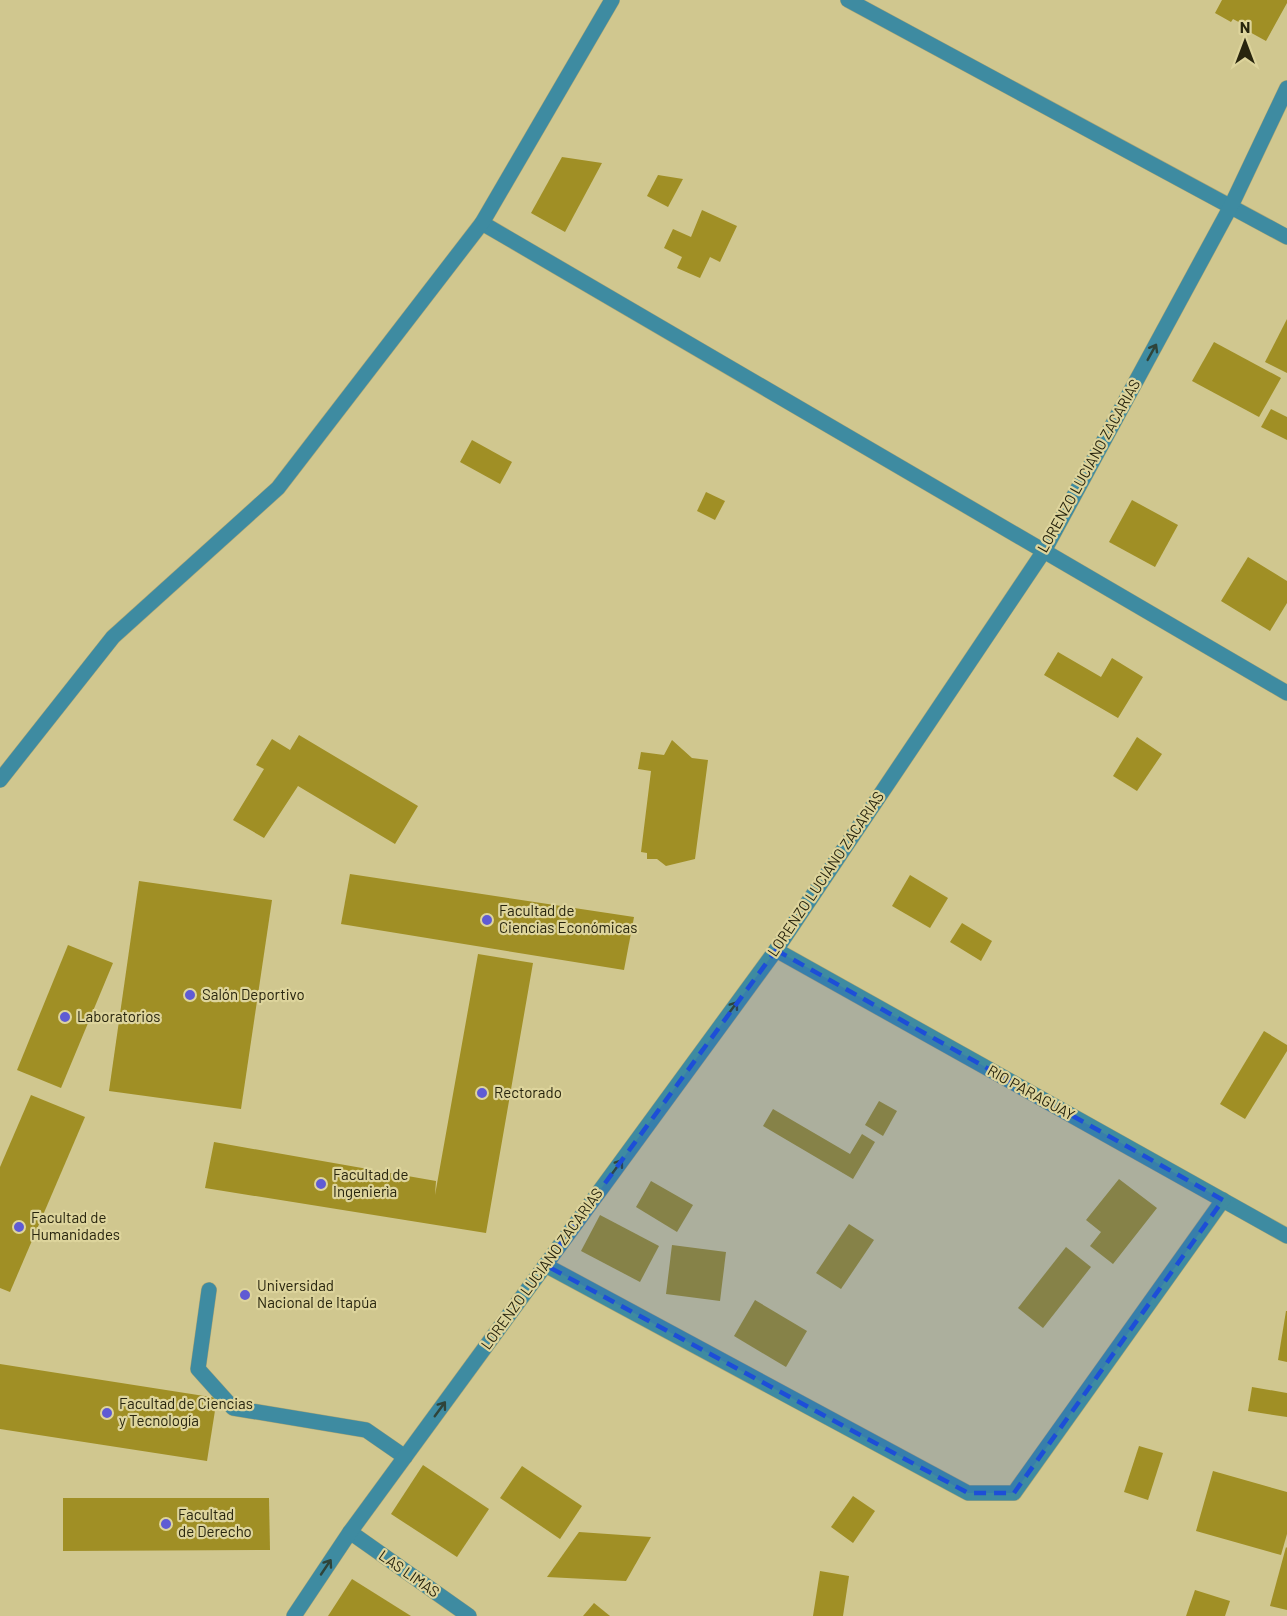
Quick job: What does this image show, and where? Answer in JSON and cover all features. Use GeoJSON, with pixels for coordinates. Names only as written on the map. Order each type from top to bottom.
{"type":"FeatureCollection","features":[{"type":"Feature","properties":{"kind":"street"},"geometry":{"type":"LineString","coordinates":[[0,780],[113,637],[278,488],[482,223],[612,0]]}},
{"type":"Feature","properties":{"kind":"street"},"geometry":{"type":"LineString","coordinates":[[848,0],[1287,237]]}},
{"type":"Feature","properties":{"kind":"street","name":"LORENZO LUCIANO ZACARIAS"},"geometry":{"type":"LineString","coordinates":[[294,1616],[350,1532],[776,950],[1044,550],[1231,206],[1287,88]]}},
{"type":"Feature","properties":{"kind":"street"},"geometry":{"type":"LineString","coordinates":[[482,223],[1287,693]]}},
{"type":"Feature","properties":{"kind":"street","name":"RIO PARAGUAY"},"geometry":{"type":"LineString","coordinates":[[776,950],[1287,1236]]}},
{"type":"Feature","properties":{"kind":"street"},"geometry":{"type":"LineString","coordinates":[[545,1265],[968,1493],[1014,1493],[1223,1200]]}},
{"type":"Feature","properties":{"kind":"street"},"geometry":{"type":"LineString","coordinates":[[209,1290],[198,1369],[233,1408],[366,1430],[405,1457]]}},
{"type":"Feature","properties":{"kind":"street","name":"LAS LIMAS"},"geometry":{"type":"LineString","coordinates":[[350,1532],[469,1616]]}},
{"type":"Feature","properties":{"kind":"highlighted area"},"geometry":{"type":"Polygon","coordinates":[[[776,950],[1223,1200],[1014,1493],[968,1493],[545,1265],[776,950]]]}},
{"type":"Feature","properties":{"kind":"building"},"geometry":{"type":"Polygon","coordinates":[[[1222,0],[1287,0],[1287,3],[1266,41],[1246,30],[1248,27],[1233,19],[1231,22],[1215,13],[1222,0]]]}},
{"type":"Feature","properties":{"kind":"building"},"geometry":{"type":"Polygon","coordinates":[[[562,157],[602,163],[565,232],[531,213],[562,157]]]}},
{"type":"Feature","properties":{"kind":"building"},"geometry":{"type":"Polygon","coordinates":[[[658,175],[683,179],[668,207],[647,196],[658,175]]]}},
{"type":"Feature","properties":{"kind":"building"},"geometry":{"type":"Polygon","coordinates":[[[702,210],[737,226],[720,262],[710,257],[700,278],[677,268],[682,257],[664,248],[673,229],[691,237],[702,210]]]}},
{"type":"Feature","properties":{"kind":"building"},"geometry":{"type":"Polygon","coordinates":[[[1287,319],[1287,373],[1265,362],[1287,319]]]}},
{"type":"Feature","properties":{"kind":"building"},"geometry":{"type":"Polygon","coordinates":[[[1214,342],[1281,378],[1259,417],[1192,381],[1214,342]]]}},
{"type":"Feature","properties":{"kind":"building"},"geometry":{"type":"Polygon","coordinates":[[[1271,409],[1287,417],[1287,440],[1261,427],[1271,409]]]}},
{"type":"Feature","properties":{"kind":"building"},"geometry":{"type":"Polygon","coordinates":[[[472,440],[512,462],[500,484],[460,462],[472,440]]]}},
{"type":"Feature","properties":{"kind":"building"},"geometry":{"type":"Polygon","coordinates":[[[706,492],[725,501],[715,520],[697,511],[706,492]]]}},
{"type":"Feature","properties":{"kind":"building"},"geometry":{"type":"Polygon","coordinates":[[[1132,500],[1178,525],[1155,567],[1109,542],[1132,500]]]}},
{"type":"Feature","properties":{"kind":"building"},"geometry":{"type":"Polygon","coordinates":[[[1248,557],[1287,581],[1287,603],[1270,631],[1221,601],[1248,557]]]}},
{"type":"Feature","properties":{"kind":"building"},"geometry":{"type":"Polygon","coordinates":[[[1058,652],[1101,677],[1112,658],[1143,677],[1118,718],[1044,675],[1058,652]]]}},
{"type":"Feature","properties":{"kind":"building"},"geometry":{"type":"Polygon","coordinates":[[[299,735],[418,806],[395,844],[298,786],[264,838],[233,820],[264,769],[256,765],[272,739],[290,750],[299,735]]]}},
{"type":"Feature","properties":{"kind":"building"},"geometry":{"type":"Polygon","coordinates":[[[1137,737],[1162,754],[1137,791],[1113,776],[1137,737]]]}},
{"type":"Feature","properties":{"kind":"building"},"geometry":{"type":"Polygon","coordinates":[[[672,740],[692,758],[708,760],[695,859],[666,866],[657,859],[647,859],[647,853],[641,852],[651,771],[638,769],[641,752],[664,755],[672,740]]]}},
{"type":"Feature","properties":{"kind":"building","name":"Facultad de Ciencias Económicas"},"geometry":{"type":"Polygon","coordinates":[[[350,874],[634,917],[624,970],[341,924],[350,874]]]}},
{"type":"Feature","properties":{"kind":"building"},"geometry":{"type":"Polygon","coordinates":[[[910,875],[948,898],[930,928],[892,906],[910,875]]]}},
{"type":"Feature","properties":{"kind":"building","name":"Salón Deportivo"},"geometry":{"type":"Polygon","coordinates":[[[139,881],[272,900],[241,1109],[109,1091],[139,881]]]}},
{"type":"Feature","properties":{"kind":"building"},"geometry":{"type":"Polygon","coordinates":[[[962,923],[992,941],[981,961],[950,942],[962,923]]]}},
{"type":"Feature","properties":{"kind":"building","name":"Laboratorios"},"geometry":{"type":"Polygon","coordinates":[[[68,945],[113,963],[61,1088],[17,1070],[68,945]]]}},
{"type":"Feature","properties":{"kind":"building","name":"Rectorado"},"geometry":{"type":"Polygon","coordinates":[[[478,954],[533,963],[486,1233],[205,1188],[214,1142],[436,1181],[435,1195],[478,954]]]}},
{"type":"Feature","properties":{"kind":"building"},"geometry":{"type":"Polygon","coordinates":[[[1264,1031],[1287,1045],[1287,1051],[1245,1119],[1220,1104],[1264,1031]]]}},
{"type":"Feature","properties":{"kind":"building","name":"Facultad de Humanidades"},"geometry":{"type":"Polygon","coordinates":[[[31,1095],[85,1117],[10,1292],[0,1288],[0,1167],[31,1095]]]}},
{"type":"Feature","properties":{"kind":"building"},"geometry":{"type":"Polygon","coordinates":[[[879,1101],[897,1111],[883,1136],[865,1125],[879,1101]]]}},
{"type":"Feature","properties":{"kind":"building"},"geometry":{"type":"Polygon","coordinates":[[[773,1109],[850,1154],[862,1134],[875,1142],[853,1179],[763,1126],[773,1109]]]}},
{"type":"Feature","properties":{"kind":"building"},"geometry":{"type":"Polygon","coordinates":[[[1119,1179],[1157,1208],[1113,1264],[1090,1246],[1101,1232],[1086,1220],[1119,1179]]]}},
{"type":"Feature","properties":{"kind":"building"},"geometry":{"type":"Polygon","coordinates":[[[651,1181],[693,1205],[677,1232],[636,1207],[651,1181]]]}},
{"type":"Feature","properties":{"kind":"building"},"geometry":{"type":"Polygon","coordinates":[[[600,1215],[659,1246],[640,1282],[581,1251],[600,1215]]]}},
{"type":"Feature","properties":{"kind":"building"},"geometry":{"type":"Polygon","coordinates":[[[849,1224],[874,1240],[841,1289],[816,1273],[849,1224]]]}},
{"type":"Feature","properties":{"kind":"building"},"geometry":{"type":"Polygon","coordinates":[[[672,1245],[726,1252],[720,1301],[666,1294],[672,1245]]]}},
{"type":"Feature","properties":{"kind":"building"},"geometry":{"type":"Polygon","coordinates":[[[1066,1247],[1091,1267],[1043,1328],[1018,1308],[1066,1247]]]}},
{"type":"Feature","properties":{"kind":"building"},"geometry":{"type":"Polygon","coordinates":[[[755,1300],[807,1331],[786,1367],[734,1336],[755,1300]]]}},
{"type":"Feature","properties":{"kind":"building"},"geometry":{"type":"Polygon","coordinates":[[[1287,1311],[1287,1362],[1278,1360],[1287,1311]]]}},
{"type":"Feature","properties":{"kind":"building","name":"Facultad de Ciencias y Tecnología"},"geometry":{"type":"Polygon","coordinates":[[[0,1364],[217,1398],[207,1461],[0,1429],[0,1364]]]}},
{"type":"Feature","properties":{"kind":"building"},"geometry":{"type":"Polygon","coordinates":[[[1252,1387],[1287,1393],[1287,1417],[1248,1411],[1252,1387]]]}},
{"type":"Feature","properties":{"kind":"building"},"geometry":{"type":"Polygon","coordinates":[[[1139,1446],[1163,1453],[1148,1500],[1124,1492],[1139,1446]]]}},
{"type":"Feature","properties":{"kind":"building"},"geometry":{"type":"Polygon","coordinates":[[[423,1465],[489,1509],[457,1557],[391,1514],[423,1465]]]}},
{"type":"Feature","properties":{"kind":"building"},"geometry":{"type":"Polygon","coordinates":[[[522,1466],[582,1506],[560,1539],[500,1498],[522,1466]]]}},
{"type":"Feature","properties":{"kind":"building"},"geometry":{"type":"Polygon","coordinates":[[[1213,1471],[1287,1492],[1287,1534],[1281,1555],[1196,1531],[1213,1471]]]}},
{"type":"Feature","properties":{"kind":"building"},"geometry":{"type":"Polygon","coordinates":[[[853,1496],[875,1511],[853,1543],[831,1527],[853,1496]]]}},
{"type":"Feature","properties":{"kind":"building","name":"Facultad de Derecho"},"geometry":{"type":"Polygon","coordinates":[[[63,1498],[269,1498],[270,1550],[63,1551],[63,1498]]]}},
{"type":"Feature","properties":{"kind":"building"},"geometry":{"type":"Polygon","coordinates":[[[579,1532],[651,1537],[626,1581],[547,1577],[579,1532]]]}},
{"type":"Feature","properties":{"kind":"building"},"geometry":{"type":"Polygon","coordinates":[[[1287,1548],[1287,1610],[1270,1606],[1287,1548]]]}},
{"type":"Feature","properties":{"kind":"building"},"geometry":{"type":"Polygon","coordinates":[[[820,1571],[849,1576],[843,1616],[813,1616],[820,1571]]]}},
{"type":"Feature","properties":{"kind":"building"},"geometry":{"type":"Polygon","coordinates":[[[352,1579],[411,1616],[328,1616],[352,1579]]]}},
{"type":"Feature","properties":{"kind":"building"},"geometry":{"type":"Polygon","coordinates":[[[1195,1590],[1230,1601],[1225,1616],[1186,1616],[1195,1590]]]}},
{"type":"Feature","properties":{"kind":"building"},"geometry":{"type":"Polygon","coordinates":[[[594,1603],[610,1616],[583,1616],[594,1603]]]}},
{"type":"Feature","properties":{"kind":"place","name":"Facultad de Ciencias Económicas"},"geometry":{"type":"Point","coordinates":[487,920]}},
{"type":"Feature","properties":{"kind":"place","name":"Salón Deportivo"},"geometry":{"type":"Point","coordinates":[190,995]}},
{"type":"Feature","properties":{"kind":"place","name":"Laboratorios"},"geometry":{"type":"Point","coordinates":[65,1017]}},
{"type":"Feature","properties":{"kind":"place","name":"Rectorado"},"geometry":{"type":"Point","coordinates":[482,1093]}},
{"type":"Feature","properties":{"kind":"place","name":"Facultad de Ingenierìa"},"geometry":{"type":"Point","coordinates":[321,1184]}},
{"type":"Feature","properties":{"kind":"place","name":"Facultad de Humanidades"},"geometry":{"type":"Point","coordinates":[19,1227]}},
{"type":"Feature","properties":{"kind":"place","name":"Universidad Nacional de Itapúa"},"geometry":{"type":"Point","coordinates":[245,1295]}},
{"type":"Feature","properties":{"kind":"place","name":"Facultad de Ciencias y Tecnología"},"geometry":{"type":"Point","coordinates":[107,1413]}},
{"type":"Feature","properties":{"kind":"place","name":"Facultad de Derecho"},"geometry":{"type":"Point","coordinates":[166,1524]}}]}
